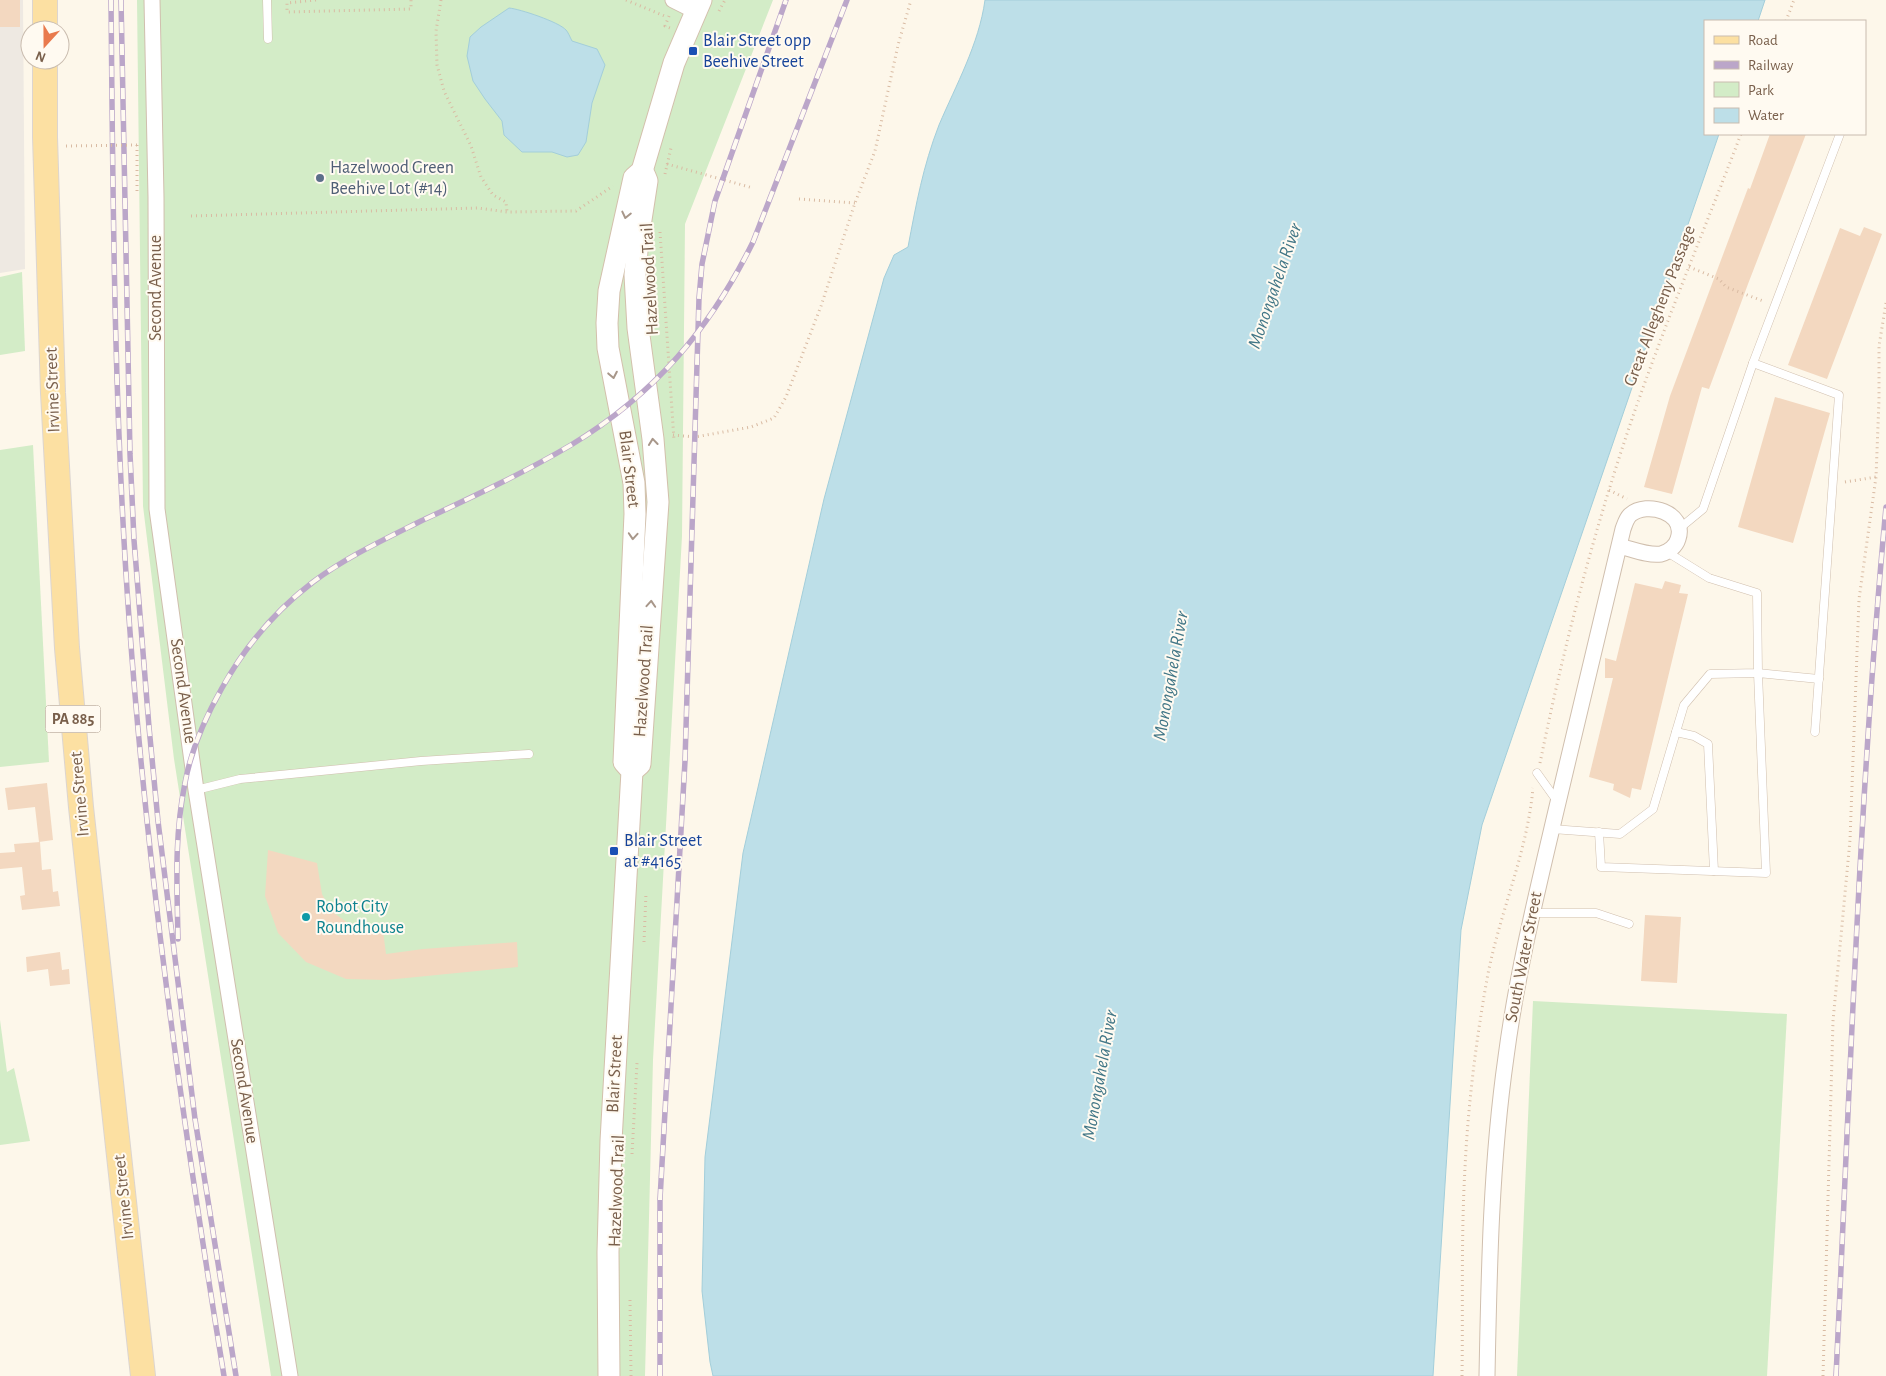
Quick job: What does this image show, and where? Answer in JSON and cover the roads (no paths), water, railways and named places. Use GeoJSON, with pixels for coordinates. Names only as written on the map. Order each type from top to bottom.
{"type":"FeatureCollection","features":[{"type":"Feature","properties":{"kind":"main road"},"geometry":{"type":"LineString","coordinates":[[45,0],[45,20]]}},
{"type":"Feature","properties":{"kind":"main road","name":"Irvine Street"},"geometry":{"type":"LineString","coordinates":[[45,70],[45,137],[53,393],[67,648],[81,807],[143,1376]]}},
{"type":"Feature","properties":{"kind":"street","name":"Second Avenue"},"geometry":{"type":"LineString","coordinates":[[152,0],[156,197],[157,509],[196,790],[290,1376]]}},
{"type":"Feature","properties":{"kind":"street"},"geometry":{"type":"LineString","coordinates":[[672,6],[698,6]]}},
{"type":"Feature","properties":{"kind":"street","name":"Blair Street"},"geometry":{"type":"LineString","coordinates":[[609,1376],[608,1252],[611,1160],[632,772],[624,762],[635,514],[634,483],[608,348],[609,291],[634,178],[644,165],[674,62],[698,6]]}},
{"type":"Feature","properties":{"kind":"street","name":"Blair Street"},"geometry":{"type":"LineString","coordinates":[[632,772],[640,764],[658,502],[653,439],[638,328],[635,275],[638,239],[647,181],[644,165]]}},
{"type":"Feature","properties":{"kind":"street","name":"South Water Street"},"geometry":{"type":"LineString","coordinates":[[1487,1376],[1492,1201],[1500,1102],[1515,997],[1532,913],[1626,521],[1636,511],[1646,508],[1670,514],[1677,521],[1680,528]]}},
{"type":"Feature","properties":{"kind":"street"},"geometry":{"type":"LineString","coordinates":[[1619,546],[1652,554],[1667,552],[1677,543],[1680,528]]}},
{"type":"Feature","properties":{"kind":"lane"},"geometry":{"type":"LineString","coordinates":[[267,0],[268,39]]}},
{"type":"Feature","properties":{"kind":"lane"},"geometry":{"type":"LineString","coordinates":[[1680,528],[1703,509],[1753,363],[1840,135]]}},
{"type":"Feature","properties":{"kind":"lane"},"geometry":{"type":"LineString","coordinates":[[1753,363],[1839,395],[1815,732]]}},
{"type":"Feature","properties":{"kind":"lane"},"geometry":{"type":"LineString","coordinates":[[1599,832],[1601,867],[1766,873],[1758,674],[1757,593],[1709,578],[1667,552]]}},
{"type":"Feature","properties":{"kind":"lane"},"geometry":{"type":"LineString","coordinates":[[1552,829],[1620,834],[1653,809],[1684,705],[1710,674],[1758,674],[1819,679]]}},
{"type":"Feature","properties":{"kind":"lane"},"geometry":{"type":"LineString","coordinates":[[1676,732],[1694,736],[1708,744],[1714,871]]}},
{"type":"Feature","properties":{"kind":"lane"},"geometry":{"type":"LineString","coordinates":[[196,790],[240,779],[421,761],[528,754]]}},
{"type":"Feature","properties":{"kind":"lane"},"geometry":{"type":"LineString","coordinates":[[1537,773],[1558,802]]}},
{"type":"Feature","properties":{"kind":"lane"},"geometry":{"type":"LineString","coordinates":[[1532,913],[1596,913],[1629,924]]}},
{"type":"Feature","properties":{"kind":"water","name":"Monongahela River"},"geometry":{"type":"Polygon","coordinates":[[[985,0],[1765,0],[1758,20],[1704,20],[1704,135],[1719,135],[1482,825],[1461,930],[1433,1376],[713,1376],[702,1291],[705,1157],[743,853],[824,499],[884,278],[894,255],[908,247],[929,155],[939,125],[972,48],[985,0]]]}},
{"type":"Feature","properties":{"kind":"water"},"geometry":{"type":"Polygon","coordinates":[[[509,8],[556,23],[567,31],[572,41],[597,49],[605,65],[592,103],[586,142],[578,155],[567,157],[552,152],[522,152],[504,135],[502,121],[473,81],[467,56],[470,37],[509,8]]]}},
{"type":"Feature","properties":{"kind":"railway"},"geometry":{"type":"LineString","coordinates":[[111,0],[117,386],[129,618],[156,903],[194,1187],[224,1376]]}},
{"type":"Feature","properties":{"kind":"railway"},"geometry":{"type":"LineString","coordinates":[[121,0],[130,454],[134,540],[149,727],[158,821],[195,1119],[236,1376]]}},
{"type":"Feature","properties":{"kind":"railway"},"geometry":{"type":"LineString","coordinates":[[660,1376],[660,1199],[685,761],[699,298],[702,264],[715,201],[786,0]]}},
{"type":"Feature","properties":{"kind":"railway"},"geometry":{"type":"LineString","coordinates":[[178,939],[177,880],[179,823],[188,771],[204,723],[240,659],[273,618],[299,593],[325,573],[351,557],[515,476],[571,445],[629,404],[677,357],[699,331],[718,303],[753,242],[847,0]]}},
{"type":"Feature","properties":{"kind":"railway"},"geometry":{"type":"LineString","coordinates":[[1836,1376],[1862,832],[1886,507]]}},
{"type":"Feature","properties":{"kind":"place","name":"Blair Street opp Beehive Street"},"geometry":{"type":"Point","coordinates":[693,51]}},
{"type":"Feature","properties":{"kind":"place","name":"Hazelwood Green Beehive Lot (#14)"},"geometry":{"type":"Point","coordinates":[320,178]}},
{"type":"Feature","properties":{"kind":"place","name":"Blair Street at #4165"},"geometry":{"type":"Point","coordinates":[614,851]}},
{"type":"Feature","properties":{"kind":"place","name":"Robot City Roundhouse"},"geometry":{"type":"Point","coordinates":[306,917]}}]}
